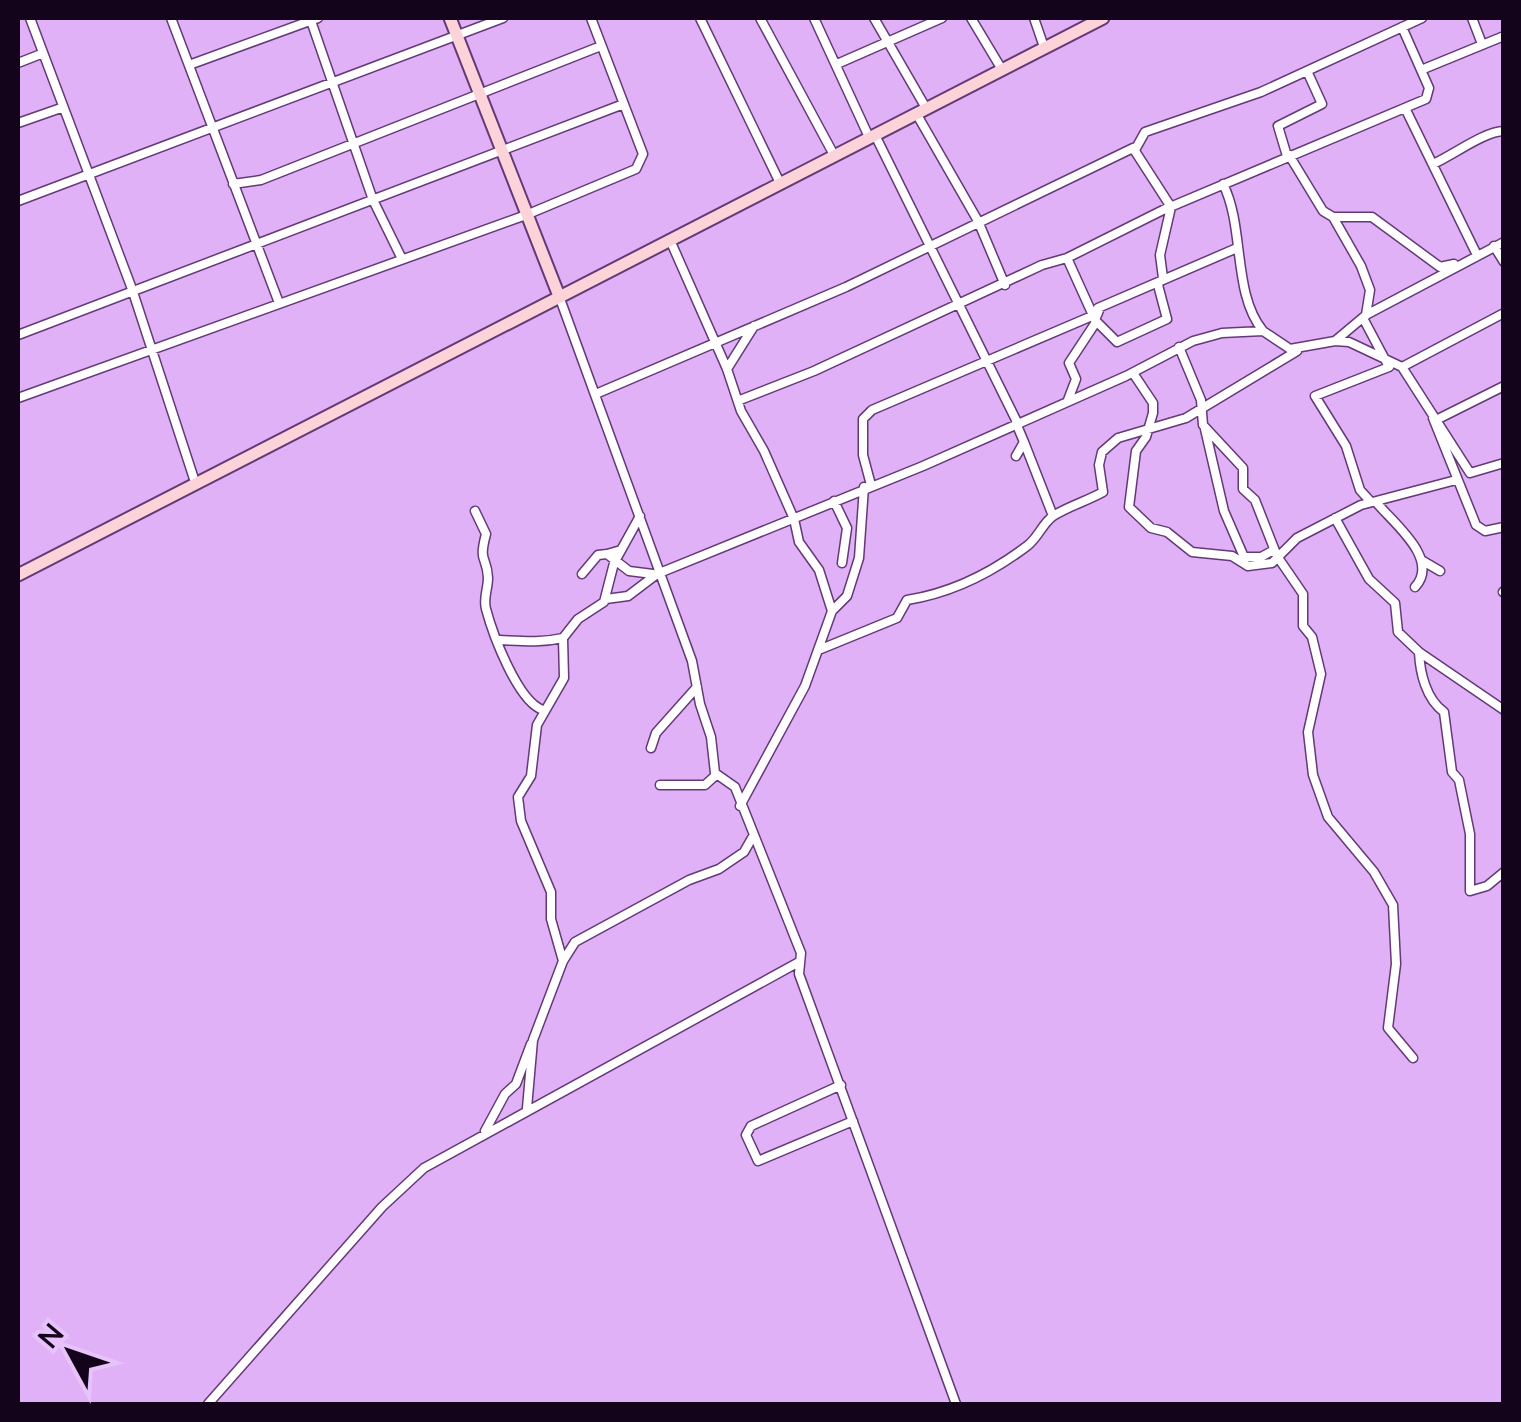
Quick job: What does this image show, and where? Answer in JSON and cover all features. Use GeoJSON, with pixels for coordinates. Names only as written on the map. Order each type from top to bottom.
{"type":"FeatureCollection","features":[{"type":"Feature","properties":{"kind":"main road"},"geometry":{"type":"LineString","coordinates":[[450,18],[559,296]]}},
{"type":"Feature","properties":{"kind":"main road"},"geometry":{"type":"LineString","coordinates":[[18,575],[1103,18]]}},
{"type":"Feature","properties":{"kind":"street"},"geometry":{"type":"LineString","coordinates":[[30,18],[60,108],[90,174],[132,289],[195,482]]}},
{"type":"Feature","properties":{"kind":"street"},"geometry":{"type":"LineString","coordinates":[[172,18],[279,303]]}},
{"type":"Feature","properties":{"kind":"street"},"geometry":{"type":"LineString","coordinates":[[189,65],[313,18],[373,200],[402,258]]}},
{"type":"Feature","properties":{"kind":"street"},"geometry":{"type":"LineString","coordinates":[[18,201],[502,18]]}},
{"type":"Feature","properties":{"kind":"street"},"geometry":{"type":"LineString","coordinates":[[18,398],[149,347],[526,215],[628,174],[641,163],[642,154],[592,18]]}},
{"type":"Feature","properties":{"kind":"street"},"geometry":{"type":"LineString","coordinates":[[700,18],[780,183]]}},
{"type":"Feature","properties":{"kind":"street"},"geometry":{"type":"LineString","coordinates":[[760,18],[834,156]]}},
{"type":"Feature","properties":{"kind":"street"},"geometry":{"type":"LineString","coordinates":[[814,18],[1016,422],[1053,516]]}},
{"type":"Feature","properties":{"kind":"street"},"geometry":{"type":"LineString","coordinates":[[874,18],[978,221],[1004,284]]}},
{"type":"Feature","properties":{"kind":"street"},"geometry":{"type":"LineString","coordinates":[[837,64],[886,39],[942,18]]}},
{"type":"Feature","properties":{"kind":"street"},"geometry":{"type":"LineString","coordinates":[[970,18],[1001,68]]}},
{"type":"Feature","properties":{"kind":"street"},"geometry":{"type":"LineString","coordinates":[[1034,18],[1044,47]]}},
{"type":"Feature","properties":{"kind":"street"},"geometry":{"type":"LineString","coordinates":[[1135,150],[1144,132],[1240,100],[1422,18]]}},
{"type":"Feature","properties":{"kind":"street"},"geometry":{"type":"LineString","coordinates":[[1472,18],[1482,44]]}},
{"type":"Feature","properties":{"kind":"street"},"geometry":{"type":"LineString","coordinates":[[740,400],[814,372],[1288,156],[1406,110],[1431,95],[1402,28]]}},
{"type":"Feature","properties":{"kind":"street"},"geometry":{"type":"LineString","coordinates":[[1421,70],[1504,36]]}},
{"type":"Feature","properties":{"kind":"street"},"geometry":{"type":"LineString","coordinates":[[233,184],[246,184],[601,46]]}},
{"type":"Feature","properties":{"kind":"street"},"geometry":{"type":"LineString","coordinates":[[18,63],[41,54]]}},
{"type":"Feature","properties":{"kind":"street"},"geometry":{"type":"LineString","coordinates":[[1307,71],[1322,104],[1278,126],[1288,156],[1324,211],[1333,216],[1372,218],[1442,268],[1465,259]]}},
{"type":"Feature","properties":{"kind":"street"},"geometry":{"type":"LineString","coordinates":[[18,335],[621,105]]}},
{"type":"Feature","properties":{"kind":"street"},"geometry":{"type":"LineString","coordinates":[[18,123],[60,108]]}},
{"type":"Feature","properties":{"kind":"street"},"geometry":{"type":"LineString","coordinates":[[1406,110],[1476,253]]}},
{"type":"Feature","properties":{"kind":"street"},"geometry":{"type":"LineString","coordinates":[[1433,164],[1469,148],[1490,132],[1504,130]]}},
{"type":"Feature","properties":{"kind":"street"},"geometry":{"type":"LineString","coordinates":[[598,393],[929,246],[1127,149],[1135,150]]}},
{"type":"Feature","properties":{"kind":"street"},"geometry":{"type":"LineString","coordinates":[[1067,258],[1092,315],[1118,342],[1166,320],[1158,285],[1163,278],[1160,255],[1171,207],[1135,150]]}},
{"type":"Feature","properties":{"kind":"street"},"geometry":{"type":"LineString","coordinates":[[239,201],[246,184]]}},
{"type":"Feature","properties":{"kind":"street"},"geometry":{"type":"LineString","coordinates":[[1224,184],[1236,208],[1236,248],[1253,315],[1263,331],[1286,348],[1302,349]]}},
{"type":"Feature","properties":{"kind":"street"},"geometry":{"type":"LineString","coordinates":[[1333,216],[1368,284],[1370,297],[1364,316],[1388,368],[1315,395],[1346,446],[1369,501],[1402,526],[1423,561],[1440,571]]}},
{"type":"Feature","properties":{"kind":"street"},"geometry":{"type":"LineString","coordinates":[[670,240],[740,400],[741,411],[794,519],[799,542],[819,570],[832,612]]}},
{"type":"Feature","properties":{"kind":"street"},"geometry":{"type":"LineString","coordinates":[[1334,341],[1364,316],[1438,278],[1476,253],[1499,244],[1504,262]]}},
{"type":"Feature","properties":{"kind":"street"},"geometry":{"type":"LineString","coordinates":[[740,806],[821,649],[832,612],[847,596],[859,558],[868,486],[863,455],[864,417],[1236,248]]}},
{"type":"Feature","properties":{"kind":"street"},"geometry":{"type":"LineString","coordinates":[[559,296],[598,393],[657,574],[692,661],[712,736],[716,775]]}},
{"type":"Feature","properties":{"kind":"street"},"geometry":{"type":"LineString","coordinates":[[1402,367],[1504,313]]}},
{"type":"Feature","properties":{"kind":"street"},"geometry":{"type":"LineString","coordinates":[[1068,401],[1076,379],[1070,363],[1092,315]]}},
{"type":"Feature","properties":{"kind":"street"},"geometry":{"type":"LineString","coordinates":[[727,370],[754,326]]}},
{"type":"Feature","properties":{"kind":"street"},"geometry":{"type":"LineString","coordinates":[[500,640],[525,639],[539,644],[563,638],[578,619],[606,599],[628,596],[657,574],[1068,401],[1179,347],[1222,333],[1263,331]]}},
{"type":"Feature","properties":{"kind":"street"},"geometry":{"type":"LineString","coordinates":[[821,649],[897,618],[909,599],[934,597],[984,577],[1030,545],[1053,516],[1103,492],[1098,468],[1102,452],[1128,433],[1149,430],[1203,407],[1302,349],[1334,341],[1349,342],[1402,367],[1470,473],[1504,463]]}},
{"type":"Feature","properties":{"kind":"street"},"geometry":{"type":"LineString","coordinates":[[1179,347],[1203,407],[1224,512],[1244,557],[1276,553],[1369,501],[1456,480]]}},
{"type":"Feature","properties":{"kind":"street"},"geometry":{"type":"LineString","coordinates":[[1133,372],[1153,403],[1149,430],[1136,451],[1137,467],[1131,478],[1129,504],[1134,513],[1192,552],[1232,556],[1248,566],[1269,564],[1276,553]]}},
{"type":"Feature","properties":{"kind":"street"},"geometry":{"type":"LineString","coordinates":[[1434,418],[1504,386]]}},
{"type":"Feature","properties":{"kind":"street"},"geometry":{"type":"LineString","coordinates":[[1434,418],[1476,525],[1485,530],[1504,528]]}},
{"type":"Feature","properties":{"kind":"street"},"geometry":{"type":"LineString","coordinates":[[1205,428],[1243,468],[1243,489],[1254,500],[1276,553],[1304,594],[1302,622],[1312,636],[1322,674],[1308,732],[1314,757],[1313,775],[1328,816],[1390,897],[1396,964],[1388,1028],[1412,1058]]}},
{"type":"Feature","properties":{"kind":"street"},"geometry":{"type":"LineString","coordinates":[[1016,456],[1024,442]]}},
{"type":"Feature","properties":{"kind":"street"},"geometry":{"type":"LineString","coordinates":[[834,501],[848,528],[842,563]]}},
{"type":"Feature","properties":{"kind":"street"},"geometry":{"type":"LineString","coordinates":[[475,511],[486,534],[480,555],[488,578],[486,610],[520,689],[533,707],[543,710]]}},
{"type":"Feature","properties":{"kind":"street"},"geometry":{"type":"LineString","coordinates":[[606,599],[614,563],[640,516]]}},
{"type":"Feature","properties":{"kind":"street"},"geometry":{"type":"LineString","coordinates":[[1335,518],[1369,579],[1395,603],[1396,629],[1419,652],[1504,710]]}},
{"type":"Feature","properties":{"kind":"street"},"geometry":{"type":"LineString","coordinates":[[582,574],[598,555],[621,550]]}},
{"type":"Feature","properties":{"kind":"street"},"geometry":{"type":"LineString","coordinates":[[606,554],[629,571],[657,574]]}},
{"type":"Feature","properties":{"kind":"street"},"geometry":{"type":"LineString","coordinates":[[1415,587],[1422,579],[1423,561]]}},
{"type":"Feature","properties":{"kind":"street"},"geometry":{"type":"LineString","coordinates":[[563,638],[564,678],[543,710],[535,731],[531,776],[518,797],[521,821],[551,892],[551,919],[564,961]]}},
{"type":"Feature","properties":{"kind":"street"},"geometry":{"type":"LineString","coordinates":[[1419,652],[1419,672],[1435,705],[1444,712],[1448,728],[1452,772],[1459,780],[1470,834],[1470,891],[1487,886],[1504,872]]}},
{"type":"Feature","properties":{"kind":"street"},"geometry":{"type":"LineString","coordinates":[[651,748],[656,733],[697,687]]}},
{"type":"Feature","properties":{"kind":"street"},"geometry":{"type":"LineString","coordinates":[[716,775],[733,785],[801,954],[799,974],[956,1404]]}},
{"type":"Feature","properties":{"kind":"street"},"geometry":{"type":"LineString","coordinates":[[660,785],[706,785],[716,775]]}},
{"type":"Feature","properties":{"kind":"street"},"geometry":{"type":"LineString","coordinates":[[486,1132],[505,1094],[516,1084],[564,961],[582,937],[609,927],[689,880],[712,873],[744,852],[752,838]]}},
{"type":"Feature","properties":{"kind":"street"},"geometry":{"type":"LineString","coordinates":[[208,1404],[398,1190],[438,1158],[799,962]]}},
{"type":"Feature","properties":{"kind":"street"},"geometry":{"type":"LineString","coordinates":[[528,1108],[533,1040]]}},
{"type":"Feature","properties":{"kind":"street"},"geometry":{"type":"LineString","coordinates":[[841,1085],[751,1126],[746,1135],[758,1161],[854,1121]]}}]}
